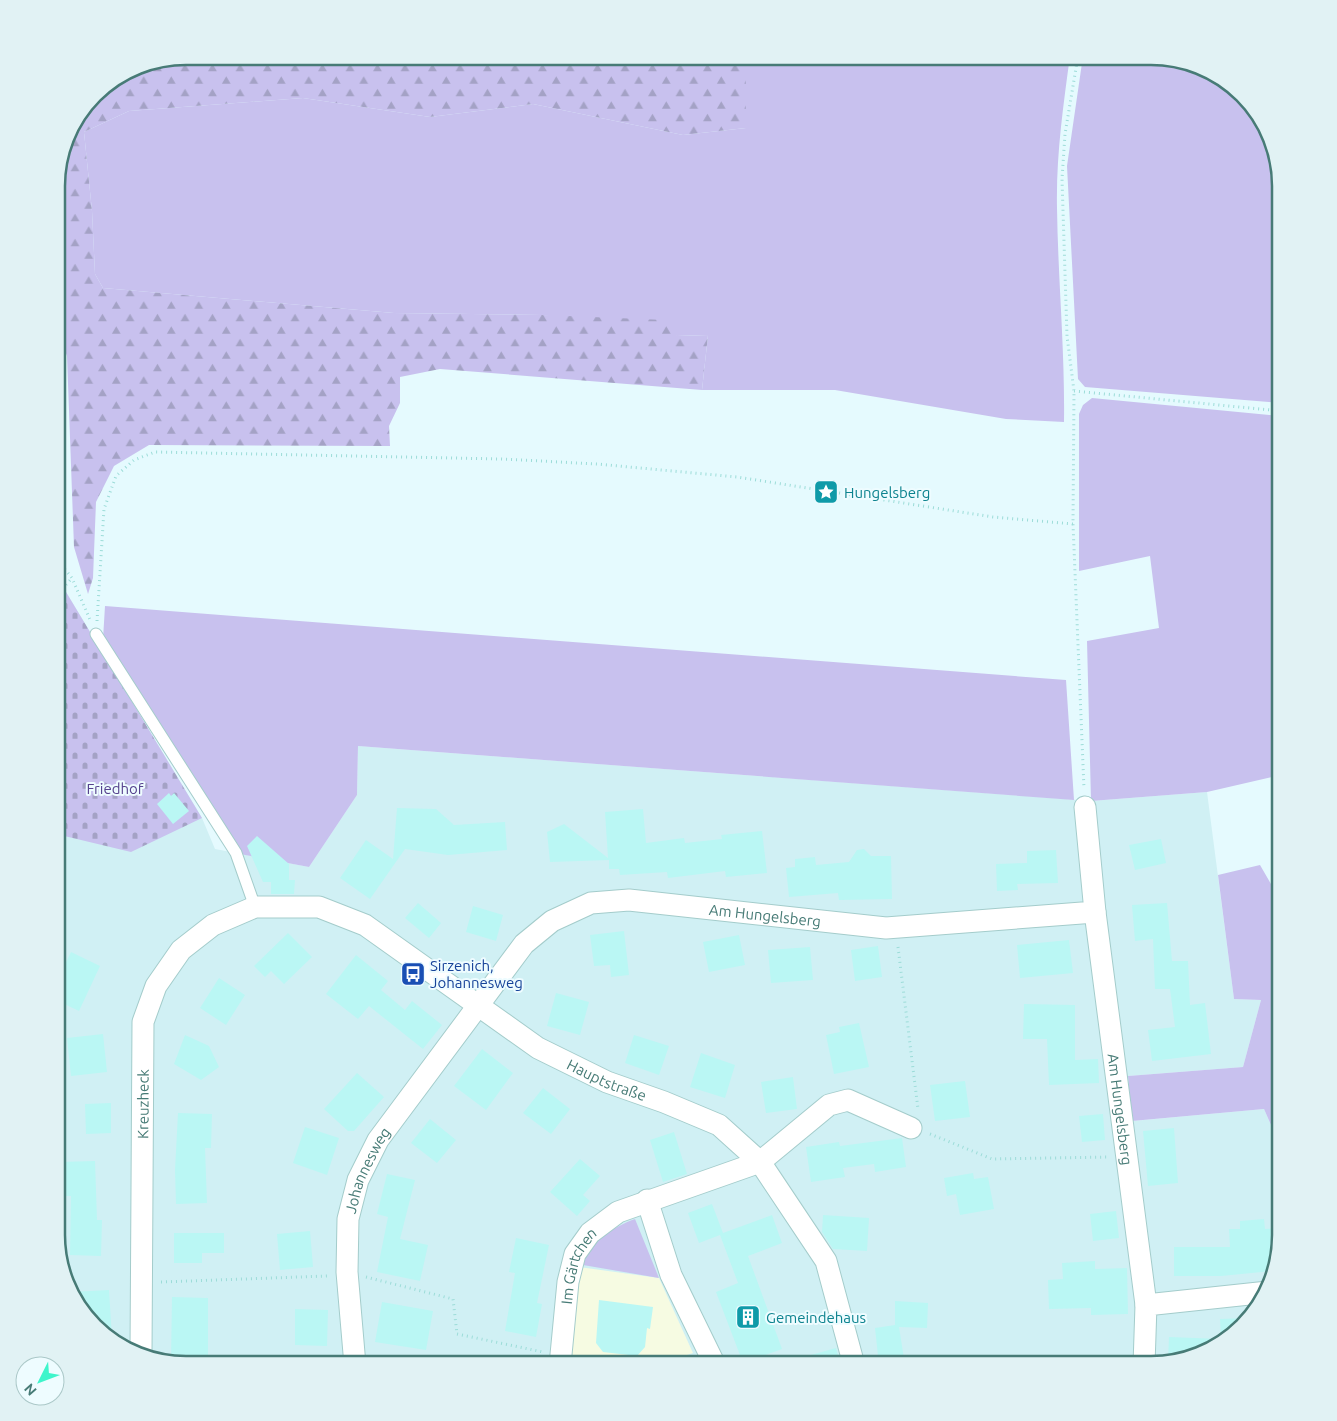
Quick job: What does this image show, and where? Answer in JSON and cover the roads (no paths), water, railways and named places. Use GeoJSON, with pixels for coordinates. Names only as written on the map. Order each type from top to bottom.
{"type":"FeatureCollection","features":[{"type":"Feature","properties":{"kind":"street","name":"Am Hungelsberg"},"geometry":{"type":"LineString","coordinates":[[1085,806],[1095,912],[1146,1305],[1144,1356]]}},
{"type":"Feature","properties":{"kind":"street","name":"Am Hungelsberg"},"geometry":{"type":"LineString","coordinates":[[478,1007],[524,944],[552,921],[591,903],[629,900],[896,927],[1095,912]]}},
{"type":"Feature","properties":{"kind":"street","name":"Hauptstraße"},"geometry":{"type":"LineString","coordinates":[[255,907],[319,907],[365,925],[538,1048],[598,1078],[719,1125],[760,1162],[826,1260],[852,1356]]}},
{"type":"Feature","properties":{"kind":"street","name":"Kreuzheck"},"geometry":{"type":"LineString","coordinates":[[141,1347],[143,1022],[156,986],[181,950],[213,925],[255,907]]}},
{"type":"Feature","properties":{"kind":"street","name":"Johannesweg"},"geometry":{"type":"LineString","coordinates":[[354,1356],[348,1274],[348,1219],[358,1180],[378,1140],[478,1007]]}},
{"type":"Feature","properties":{"kind":"street"},"geometry":{"type":"LineString","coordinates":[[760,1162],[829,1105],[848,1100],[917,1123]]}},
{"type":"Feature","properties":{"kind":"street","name":"Im Gärtchen"},"geometry":{"type":"LineString","coordinates":[[560,1356],[568,1282],[575,1254],[590,1233],[618,1212],[647,1200],[760,1162]]}},
{"type":"Feature","properties":{"kind":"street"},"geometry":{"type":"LineString","coordinates":[[647,1200],[671,1275],[711,1356]]}},
{"type":"Feature","properties":{"kind":"street"},"geometry":{"type":"LineString","coordinates":[[1146,1305],[1257,1293]]}},
{"type":"Feature","properties":{"kind":"lane"},"geometry":{"type":"LineString","coordinates":[[96,634],[236,853],[255,907]]}},
{"type":"Feature","properties":{"kind":"place","name":"Hungelsberg"},"geometry":{"type":"Point","coordinates":[826,492]}},
{"type":"Feature","properties":{"kind":"place","name":"Sirzenich, Johannesweg"},"geometry":{"type":"Point","coordinates":[413,974]}},
{"type":"Feature","properties":{"kind":"place","name":"Gemeindehaus"},"geometry":{"type":"Point","coordinates":[748,1317]}},
{"type":"Feature","properties":{"kind":"park label","name":"Friedhof"},"geometry":{"type":"Point","coordinates":[115,788]}}]}
